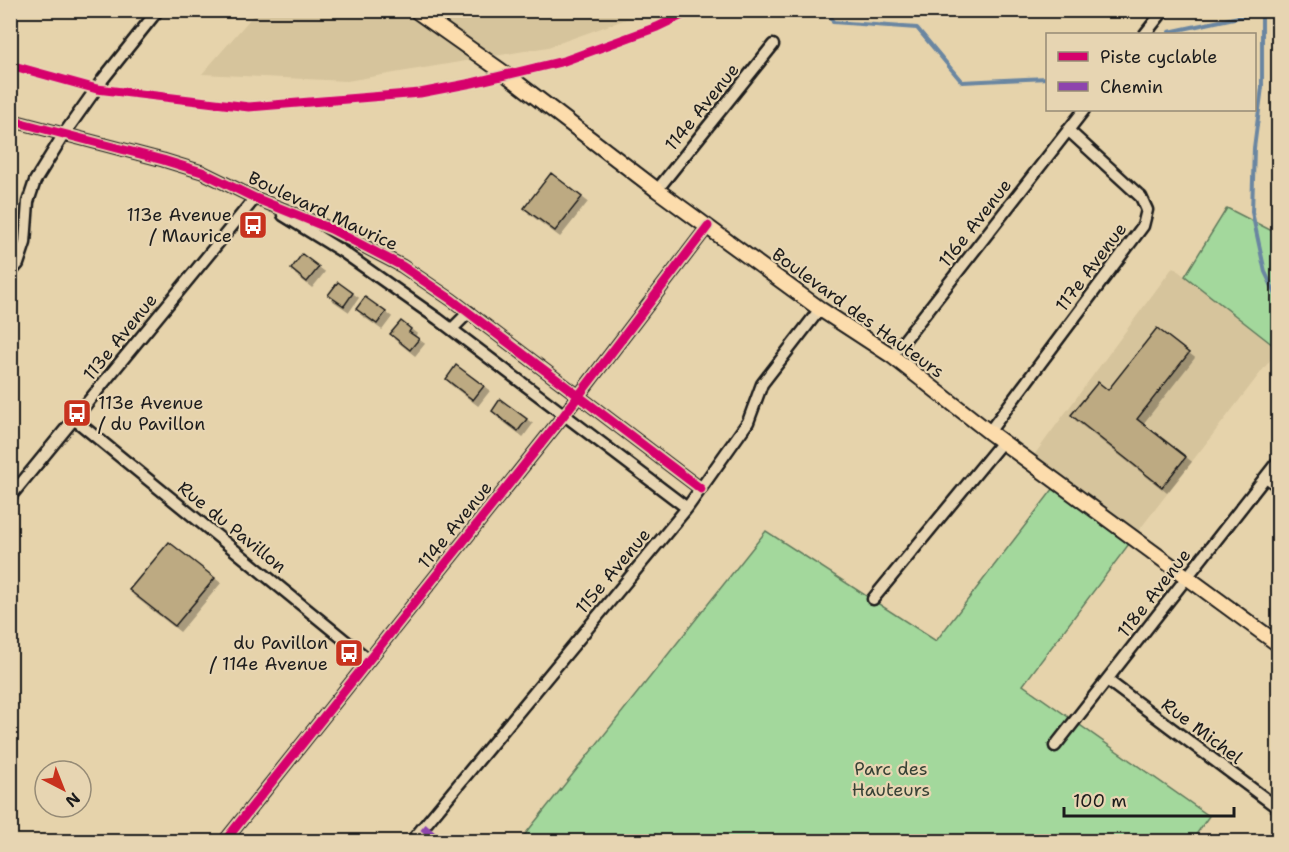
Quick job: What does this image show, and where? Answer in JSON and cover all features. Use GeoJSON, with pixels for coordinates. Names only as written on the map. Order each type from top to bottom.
{"type":"FeatureCollection","features":[{"type":"Feature","properties":{"kind":"main road","name":"Boulevard des Hauteurs"},"geometry":{"type":"LineString","coordinates":[[415,10],[507,75],[657,190],[820,309],[892,356],[1002,442],[1278,645]]}},
{"type":"Feature","properties":{"kind":"street"},"geometry":{"type":"LineString","coordinates":[[10,273],[18,264],[25,243],[28,202],[35,181],[64,134],[103,79],[158,10]]}},
{"type":"Feature","properties":{"kind":"street"},"geometry":{"type":"LineString","coordinates":[[1146,33],[1164,10]]}},
{"type":"Feature","properties":{"kind":"street","name":"114e Avenue"},"geometry":{"type":"LineString","coordinates":[[657,190],[773,45]]}},
{"type":"Feature","properties":{"kind":"street","name":"116e Avenue"},"geometry":{"type":"LineString","coordinates":[[892,356],[1083,111]]}},
{"type":"Feature","properties":{"kind":"street","name":"Boulevard Maurice"},"geometry":{"type":"LineString","coordinates":[[10,120],[202,172],[255,198],[331,229],[402,266],[469,312],[701,489]]}},
{"type":"Feature","properties":{"kind":"street","name":"117e Avenue"},"geometry":{"type":"LineString","coordinates":[[989,432],[1143,226],[1147,210],[1141,197],[1068,130]]}},
{"type":"Feature","properties":{"kind":"street","name":"Boulevard Maurice"},"geometry":{"type":"LineString","coordinates":[[255,198],[343,252],[452,329],[687,508]]}},
{"type":"Feature","properties":{"kind":"street","name":"113e Avenue"},"geometry":{"type":"LineString","coordinates":[[10,497],[255,198]]}},
{"type":"Feature","properties":{"kind":"street","name":"114e Avenue"},"geometry":{"type":"LineString","coordinates":[[224,842],[564,415],[708,226]]}},
{"type":"Feature","properties":{"kind":"street","name":"115e Avenue"},"geometry":{"type":"LineString","coordinates":[[411,842],[687,508],[748,422],[762,384],[820,309]]}},
{"type":"Feature","properties":{"kind":"street"},"geometry":{"type":"LineString","coordinates":[[452,329],[469,312]]}},
{"type":"Feature","properties":{"kind":"street","name":"Rue du Pavillon"},"geometry":{"type":"LineString","coordinates":[[74,419],[369,660]]}},
{"type":"Feature","properties":{"kind":"street"},"geometry":{"type":"LineString","coordinates":[[873,599],[1002,442]]}},
{"type":"Feature","properties":{"kind":"street","name":"118e Avenue"},"geometry":{"type":"LineString","coordinates":[[1055,746],[1278,461]]}},
{"type":"Feature","properties":{"kind":"street"},"geometry":{"type":"LineString","coordinates":[[1266,477],[1278,486]]}},
{"type":"Feature","properties":{"kind":"street","name":"Rue Michel"},"geometry":{"type":"LineString","coordinates":[[1107,680],[1278,808]]}},
{"type":"Feature","properties":{"kind":"shaded area"},"geometry":{"type":"Polygon","coordinates":[[[257,11],[649,11],[548,47],[347,81],[202,74],[257,11]]]}},
{"type":"Feature","properties":{"kind":"shaded area"},"geometry":{"type":"Polygon","coordinates":[[[1173,267],[1278,350],[1133,538],[1029,462],[1173,267]]]}},
{"type":"Feature","properties":{"kind":"green space"},"geometry":{"type":"Polygon","coordinates":[[[1227,208],[1278,234],[1278,349],[1185,276],[1227,208]]]}},
{"type":"Feature","properties":{"kind":"green space","name":"Parc des Hauteurs"},"geometry":{"type":"Polygon","coordinates":[[[1057,484],[1132,540],[1023,685],[1209,816],[1191,842],[519,842],[766,531],[936,641],[1057,484]]]}},
{"type":"Feature","properties":{"kind":"building"},"geometry":{"type":"Polygon","coordinates":[[[551,173],[582,197],[555,231],[524,208],[551,173]]]}},
{"type":"Feature","properties":{"kind":"building"},"geometry":{"type":"Polygon","coordinates":[[[302,254],[319,267],[307,282],[291,269],[302,254]]]}},
{"type":"Feature","properties":{"kind":"building"},"geometry":{"type":"Polygon","coordinates":[[[338,282],[353,293],[344,306],[328,295],[338,282]]]}},
{"type":"Feature","properties":{"kind":"building"},"geometry":{"type":"Polygon","coordinates":[[[365,297],[386,312],[377,324],[356,309],[365,297]]]}},
{"type":"Feature","properties":{"kind":"building"},"geometry":{"type":"Polygon","coordinates":[[[401,321],[411,329],[409,332],[419,339],[410,350],[390,334],[401,321]]]}},
{"type":"Feature","properties":{"kind":"building"},"geometry":{"type":"Polygon","coordinates":[[[1157,328],[1189,353],[1137,419],[1186,457],[1162,487],[1071,415],[1098,382],[1108,390],[1157,328]]]}},
{"type":"Feature","properties":{"kind":"building"},"geometry":{"type":"Polygon","coordinates":[[[456,365],[484,386],[473,400],[446,379],[456,365]]]}},
{"type":"Feature","properties":{"kind":"building"},"geometry":{"type":"Polygon","coordinates":[[[500,399],[527,419],[518,431],[492,411],[500,399]]]}},
{"type":"Feature","properties":{"kind":"building"},"geometry":{"type":"Polygon","coordinates":[[[169,542],[215,578],[175,626],[129,590],[169,542]]]}},
{"type":"Feature","properties":{"kind":"waterway"},"geometry":{"type":"LineString","coordinates":[[829,10],[833,22],[917,28],[962,82],[1046,78]]}},
{"type":"Feature","properties":{"kind":"waterway"},"geometry":{"type":"LineString","coordinates":[[1262,12],[1262,87],[1254,148],[1252,212],[1265,272],[1278,299]]}},
{"type":"Feature","properties":{"kind":"waterway"},"geometry":{"type":"LineString","coordinates":[[1169,32],[1262,12],[1278,12]]}},
{"type":"Feature","properties":{"kind":"marked path"},"geometry":{"type":"LineString","coordinates":[[423,827],[440,842]]}},
{"type":"Feature","properties":{"kind":"cycle path"},"geometry":{"type":"LineString","coordinates":[[10,65],[97,89],[249,107],[420,93],[472,83],[564,61],[657,27],[693,10]]}},
{"type":"Feature","properties":{"kind":"cycle path"},"geometry":{"type":"LineString","coordinates":[[10,120],[202,172],[255,198],[331,229],[402,266],[452,300],[701,489]]}},
{"type":"Feature","properties":{"kind":"cycle path"},"geometry":{"type":"LineString","coordinates":[[224,842],[564,415],[708,226]]}},
{"type":"Feature","properties":{"kind":"place","name":"113e Avenue / Maurice"},"geometry":{"type":"Point","coordinates":[253,225]}},
{"type":"Feature","properties":{"kind":"place","name":"113e Avenue / du Pavillon"},"geometry":{"type":"Point","coordinates":[77,413]}},
{"type":"Feature","properties":{"kind":"place","name":"du Pavillon / 114e Avenue"},"geometry":{"type":"Point","coordinates":[349,653]}}]}
